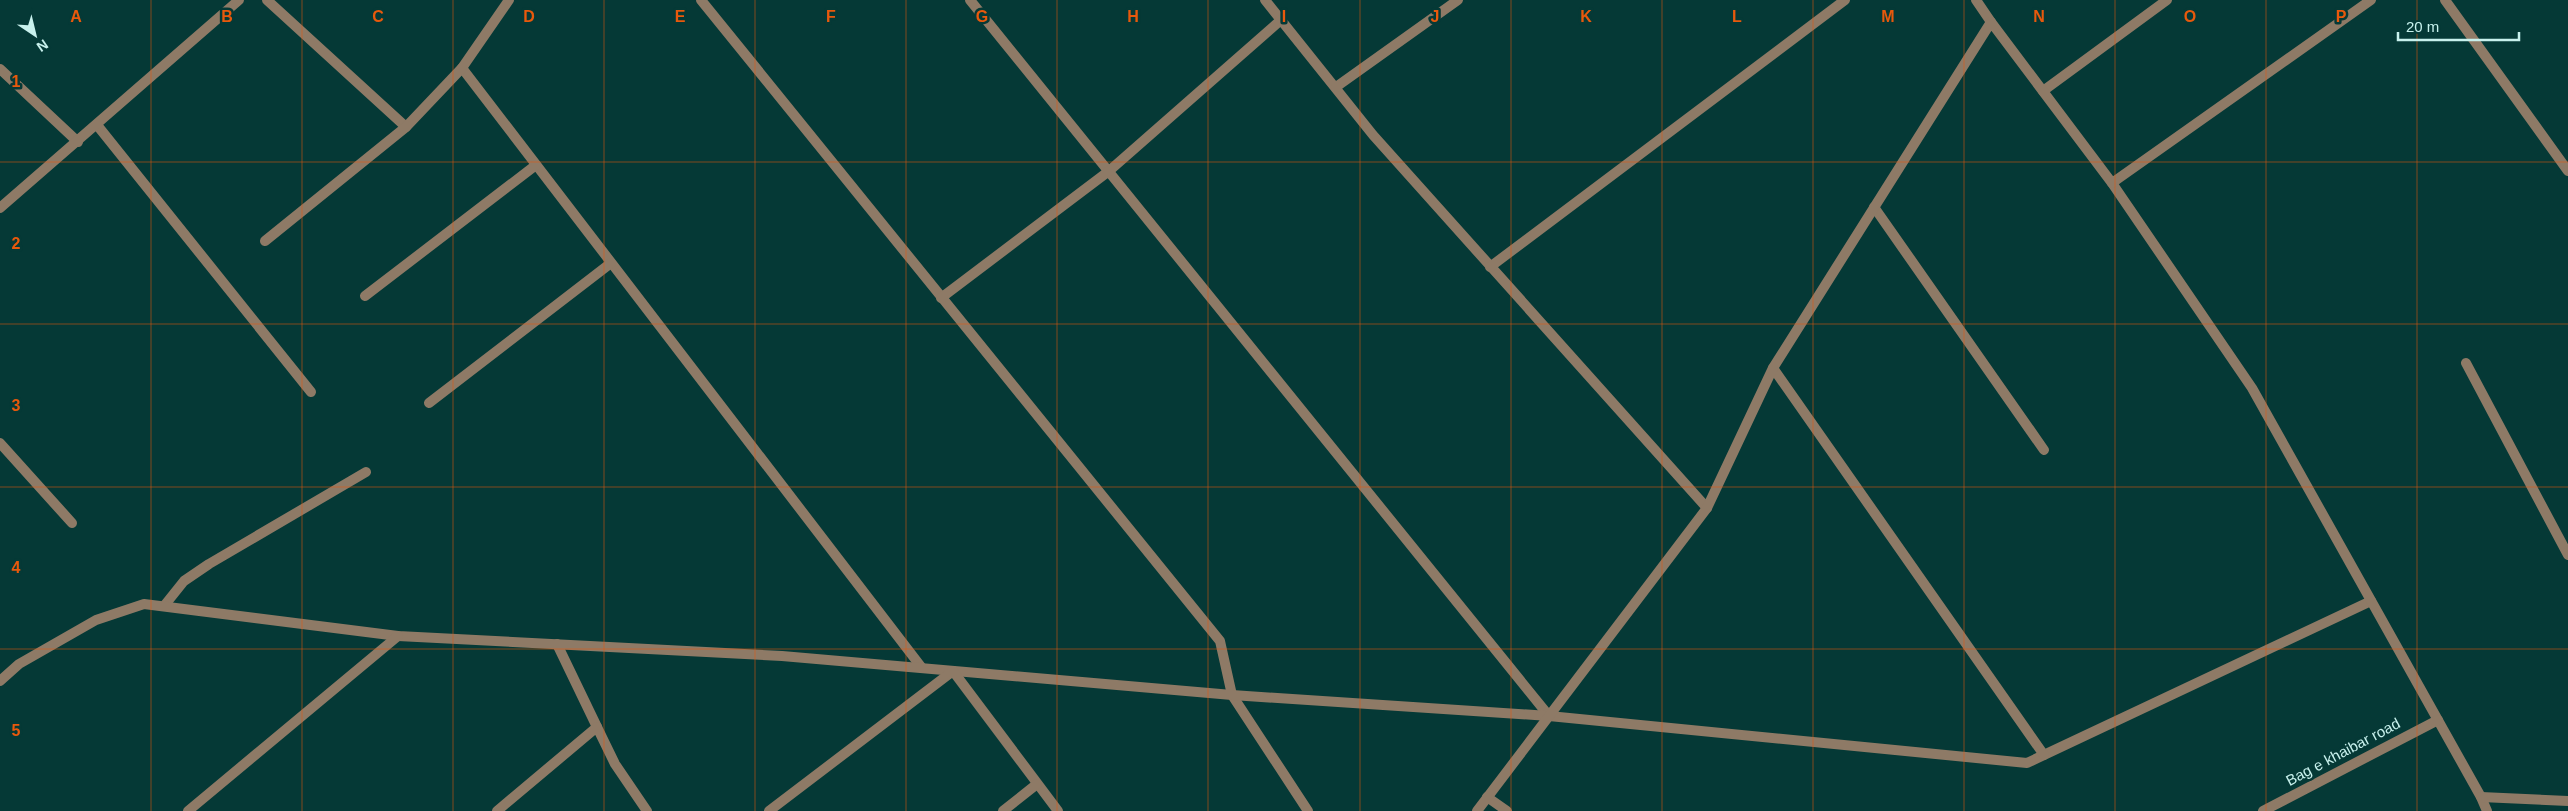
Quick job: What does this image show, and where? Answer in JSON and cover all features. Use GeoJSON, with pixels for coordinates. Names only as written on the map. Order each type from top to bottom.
{"type":"FeatureCollection","features":[{"type":"Feature","properties":{"kind":"street"},"geometry":{"type":"LineString","coordinates":[[0,208],[239,0]]}},
{"type":"Feature","properties":{"kind":"street"},"geometry":{"type":"LineString","coordinates":[[266,0],[406,127]]}},
{"type":"Feature","properties":{"kind":"street"},"geometry":{"type":"LineString","coordinates":[[265,241],[406,127],[462,68],[509,0]]}},
{"type":"Feature","properties":{"kind":"street"},"geometry":{"type":"LineString","coordinates":[[701,0],[1220,641],[1232,695],[1308,811]]}},
{"type":"Feature","properties":{"kind":"street"},"geometry":{"type":"LineString","coordinates":[[970,0],[1549,716]]}},
{"type":"Feature","properties":{"kind":"street"},"geometry":{"type":"LineString","coordinates":[[1266,0],[1373,135],[1707,508]]}},
{"type":"Feature","properties":{"kind":"street"},"geometry":{"type":"LineString","coordinates":[[1336,87],[1458,0]]}},
{"type":"Feature","properties":{"kind":"street"},"geometry":{"type":"LineString","coordinates":[[1490,267],[1845,0]]}},
{"type":"Feature","properties":{"kind":"street"},"geometry":{"type":"LineString","coordinates":[[1976,0],[2112,183],[2252,388],[2481,797],[2487,811]]}},
{"type":"Feature","properties":{"kind":"street"},"geometry":{"type":"LineString","coordinates":[[2043,91],[2167,0]]}},
{"type":"Feature","properties":{"kind":"street"},"geometry":{"type":"LineString","coordinates":[[2112,183],[2371,0]]}},
{"type":"Feature","properties":{"kind":"street"},"geometry":{"type":"LineString","coordinates":[[2445,0],[2568,171]]}},
{"type":"Feature","properties":{"kind":"street"},"geometry":{"type":"LineString","coordinates":[[941,298],[1109,170],[1282,20]]}},
{"type":"Feature","properties":{"kind":"street"},"geometry":{"type":"LineString","coordinates":[[1476,811],[1707,508],[1773,368],[1991,22]]}},
{"type":"Feature","properties":{"kind":"street"},"geometry":{"type":"LineString","coordinates":[[462,68],[922,668]]}},
{"type":"Feature","properties":{"kind":"street"},"geometry":{"type":"LineString","coordinates":[[0,69],[78,142]]}},
{"type":"Feature","properties":{"kind":"street"},"geometry":{"type":"LineString","coordinates":[[97,125],[310,392]]}},
{"type":"Feature","properties":{"kind":"street"},"geometry":{"type":"LineString","coordinates":[[365,296],[536,165]]}},
{"type":"Feature","properties":{"kind":"street"},"geometry":{"type":"LineString","coordinates":[[1874,207],[2044,450]]}},
{"type":"Feature","properties":{"kind":"street"},"geometry":{"type":"LineString","coordinates":[[429,403],[611,263]]}},
{"type":"Feature","properties":{"kind":"street"},"geometry":{"type":"LineString","coordinates":[[2466,363],[2568,555]]}},
{"type":"Feature","properties":{"kind":"street"},"geometry":{"type":"LineString","coordinates":[[1773,368],[2044,755]]}},
{"type":"Feature","properties":{"kind":"street"},"geometry":{"type":"LineString","coordinates":[[0,443],[72,523]]}},
{"type":"Feature","properties":{"kind":"street"},"geometry":{"type":"LineString","coordinates":[[164,606],[184,581],[209,564],[366,472]]}},
{"type":"Feature","properties":{"kind":"street"},"geometry":{"type":"LineString","coordinates":[[0,681],[19,664],[96,620],[144,604],[398,636],[782,656],[1232,695],[1549,716],[2027,763],[2371,601]]}},
{"type":"Feature","properties":{"kind":"street"},"geometry":{"type":"LineString","coordinates":[[188,811],[398,636]]}},
{"type":"Feature","properties":{"kind":"street"},"geometry":{"type":"LineString","coordinates":[[557,644],[615,764],[647,811]]}},
{"type":"Feature","properties":{"kind":"street"},"geometry":{"type":"LineString","coordinates":[[953,671],[1058,811]]}},
{"type":"Feature","properties":{"kind":"street"},"geometry":{"type":"LineString","coordinates":[[769,811],[953,671]]}},
{"type":"Feature","properties":{"kind":"street","name":"Bag e khaibar road"},"geometry":{"type":"LineString","coordinates":[[2262,811],[2438,720]]}},
{"type":"Feature","properties":{"kind":"street"},"geometry":{"type":"LineString","coordinates":[[497,811],[597,727]]}},
{"type":"Feature","properties":{"kind":"street"},"geometry":{"type":"LineString","coordinates":[[1003,811],[1037,784]]}},
{"type":"Feature","properties":{"kind":"street"},"geometry":{"type":"LineString","coordinates":[[1487,797],[1507,811]]}},
{"type":"Feature","properties":{"kind":"street"},"geometry":{"type":"LineString","coordinates":[[2481,797],[2568,801]]}}]}
